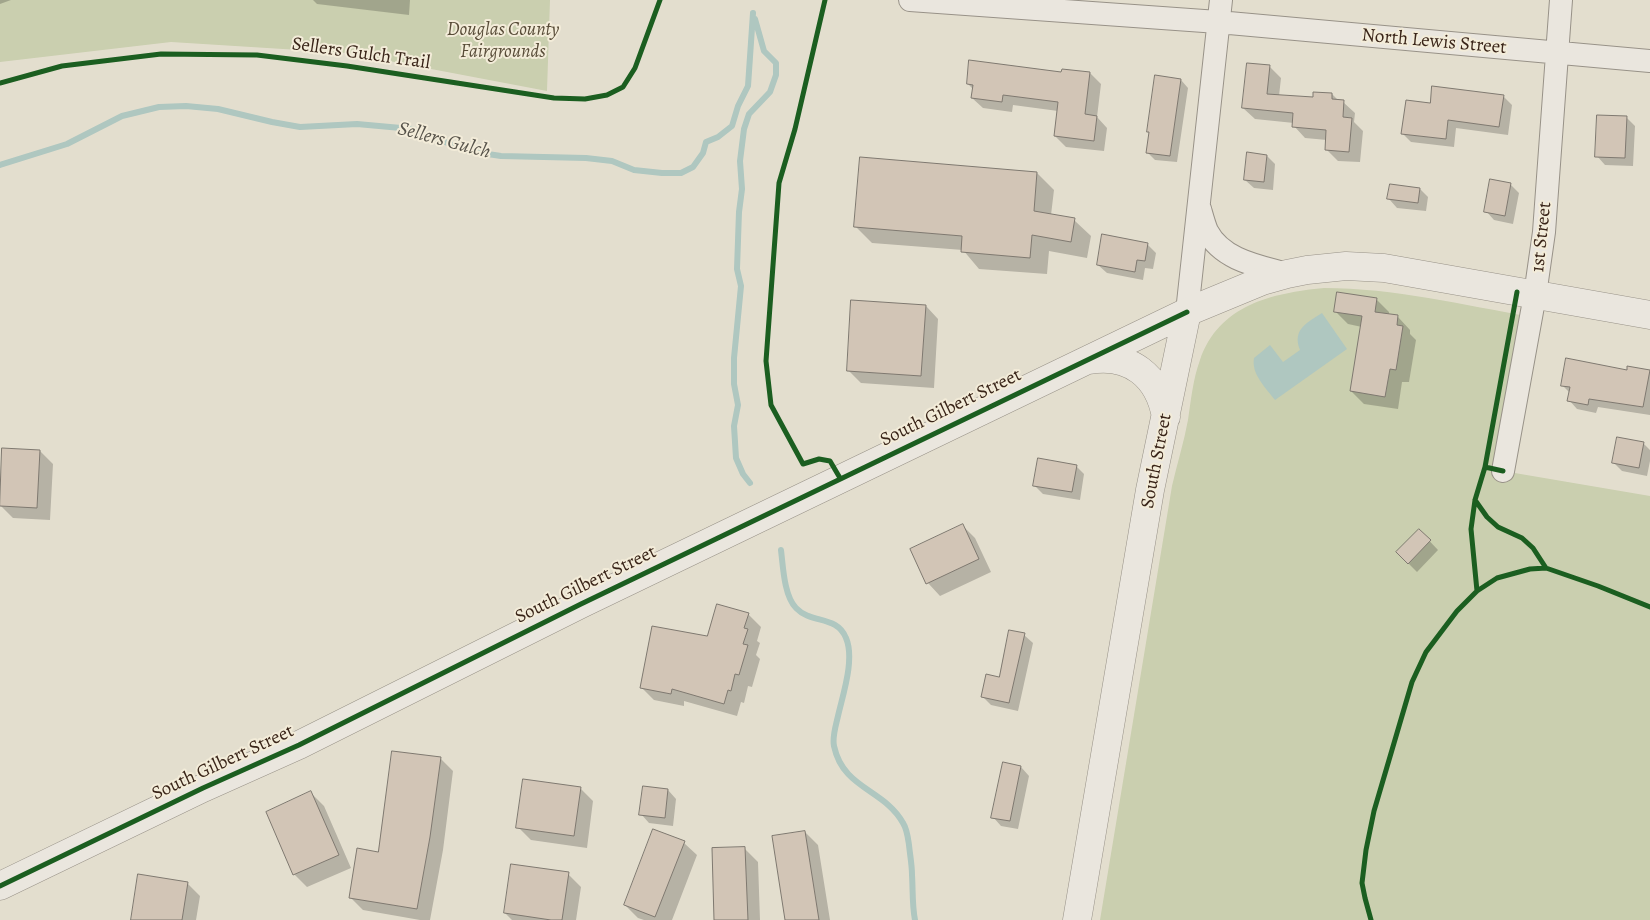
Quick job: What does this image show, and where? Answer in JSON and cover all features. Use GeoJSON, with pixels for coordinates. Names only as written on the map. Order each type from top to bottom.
{"type":"FeatureCollection","features":[{"type":"Feature","properties":{"kind":"street","name":"North Lewis Street"},"geometry":{"type":"LineString","coordinates":[[910,0],[1218,22],[1650,61]]}},
{"type":"Feature","properties":{"kind":"street","name":"South Street"},"geometry":{"type":"LineString","coordinates":[[1078,920],[1150,490],[1186,312],[1221,0]]}},
{"type":"Feature","properties":{"kind":"street","name":"1st Street"},"geometry":{"type":"LineString","coordinates":[[1503,471],[1535,295],[1544,232],[1560,0]]}},
{"type":"Feature","properties":{"kind":"street"},"geometry":{"type":"LineString","coordinates":[[1199,206],[1207,231],[1221,249],[1244,262],[1287,274]]}},
{"type":"Feature","properties":{"kind":"street","name":"South Gilbert Street"},"geometry":{"type":"LineString","coordinates":[[0,886],[189,794],[299,745],[581,604],[1081,362],[1186,312],[1262,281],[1306,270],[1346,266],[1384,268],[1650,315]]}},
{"type":"Feature","properties":{"kind":"street"},"geometry":{"type":"LineString","coordinates":[[1081,362],[1097,359],[1114,360],[1130,364],[1142,372],[1154,384],[1160,394],[1166,417]]}},
{"type":"Feature","properties":{"kind":"green space","name":"Douglas County Fairgrounds"},"geometry":{"type":"Polygon","coordinates":[[[0,0],[550,0],[547,91],[347,53],[171,42],[0,62],[0,0]]]}},
{"type":"Feature","properties":{"kind":"green space"},"geometry":{"type":"Polygon","coordinates":[[[1324,288],[1402,294],[1532,317],[1503,471],[1650,496],[1650,920],[1100,920],[1172,486],[1200,360],[1209,341],[1220,326],[1234,314],[1267,298],[1324,288]]]}},
{"type":"Feature","properties":{"kind":"water"},"geometry":{"type":"Polygon","coordinates":[[[1322,313],[1347,349],[1275,400],[1257,375],[1254,358],[1270,345],[1283,362],[1300,350],[1298,337],[1302,327],[1322,313]]]}},
{"type":"Feature","properties":{"kind":"building"},"geometry":{"type":"Polygon","coordinates":[[[969,60],[1061,72],[1062,69],[1090,72],[1085,114],[1097,116],[1094,141],[1054,136],[1058,102],[1003,95],[1002,102],[971,98],[973,85],[967,84],[969,60]]]}},
{"type":"Feature","properties":{"kind":"building"},"geometry":{"type":"Polygon","coordinates":[[[1247,63],[1270,65],[1267,94],[1313,97],[1313,92],[1332,93],[1332,99],[1344,100],[1343,117],[1352,118],[1349,152],[1325,150],[1326,130],[1292,127],[1293,113],[1242,108],[1247,63]]]}},
{"type":"Feature","properties":{"kind":"building"},"geometry":{"type":"Polygon","coordinates":[[[1155,75],[1181,79],[1170,156],[1146,153],[1155,75]]]}},
{"type":"Feature","properties":{"kind":"building"},"geometry":{"type":"Polygon","coordinates":[[[1432,86],[1504,95],[1499,127],[1448,120],[1446,139],[1401,134],[1406,100],[1430,103],[1432,86]]]}},
{"type":"Feature","properties":{"kind":"building"},"geometry":{"type":"Polygon","coordinates":[[[1597,115],[1627,116],[1625,158],[1595,157],[1597,115]]]}},
{"type":"Feature","properties":{"kind":"building"},"geometry":{"type":"Polygon","coordinates":[[[1247,152],[1267,155],[1264,182],[1244,180],[1247,152]]]}},
{"type":"Feature","properties":{"kind":"building"},"geometry":{"type":"Polygon","coordinates":[[[860,157],[1037,172],[1034,211],[1075,218],[1071,242],[1032,235],[1030,258],[961,252],[962,236],[854,227],[860,157]]]}},
{"type":"Feature","properties":{"kind":"building"},"geometry":{"type":"Polygon","coordinates":[[[1490,179],[1511,183],[1505,216],[1484,212],[1490,179]]]}},
{"type":"Feature","properties":{"kind":"building"},"geometry":{"type":"Polygon","coordinates":[[[1390,184],[1420,188],[1418,203],[1387,199],[1390,184]]]}},
{"type":"Feature","properties":{"kind":"building"},"geometry":{"type":"Polygon","coordinates":[[[1102,234],[1148,243],[1145,261],[1137,260],[1135,272],[1097,265],[1102,234]]]}},
{"type":"Feature","properties":{"kind":"building"},"geometry":{"type":"Polygon","coordinates":[[[1337,292],[1377,298],[1375,312],[1398,315],[1397,325],[1403,326],[1396,370],[1390,369],[1385,397],[1350,391],[1362,316],[1334,312],[1337,292]]]}},
{"type":"Feature","properties":{"kind":"building"},"geometry":{"type":"Polygon","coordinates":[[[851,300],[926,305],[921,376],[847,371],[851,300]]]}},
{"type":"Feature","properties":{"kind":"building"},"geometry":{"type":"Polygon","coordinates":[[[1566,358],[1627,370],[1627,366],[1650,370],[1643,407],[1589,399],[1588,405],[1567,401],[1570,387],[1561,386],[1566,358]]]}},
{"type":"Feature","properties":{"kind":"building"},"geometry":{"type":"Polygon","coordinates":[[[1617,437],[1644,442],[1639,468],[1612,463],[1617,437]]]}},
{"type":"Feature","properties":{"kind":"building"},"geometry":{"type":"Polygon","coordinates":[[[2,448],[40,450],[37,508],[0,506],[2,448]]]}},
{"type":"Feature","properties":{"kind":"building"},"geometry":{"type":"Polygon","coordinates":[[[1038,458],[1077,465],[1072,492],[1033,486],[1038,458]]]}},
{"type":"Feature","properties":{"kind":"building"},"geometry":{"type":"Polygon","coordinates":[[[963,524],[979,559],[926,584],[910,549],[963,524]]]}},
{"type":"Feature","properties":{"kind":"building"},"geometry":{"type":"Polygon","coordinates":[[[1419,529],[1431,540],[1408,564],[1396,552],[1419,529]]]}},
{"type":"Feature","properties":{"kind":"building"},"geometry":{"type":"Polygon","coordinates":[[[717,604],[749,613],[744,628],[748,629],[743,644],[748,645],[739,675],[735,674],[731,691],[728,690],[724,704],[672,689],[671,694],[640,688],[652,626],[707,636],[717,604]]]}},
{"type":"Feature","properties":{"kind":"building"},"geometry":{"type":"Polygon","coordinates":[[[1009,630],[1025,633],[1009,703],[981,697],[986,674],[999,677],[1009,630]]]}},
{"type":"Feature","properties":{"kind":"building"},"geometry":{"type":"Polygon","coordinates":[[[392,751],[441,757],[430,837],[417,909],[349,898],[357,848],[378,852],[392,751]]]}},
{"type":"Feature","properties":{"kind":"building"},"geometry":{"type":"Polygon","coordinates":[[[1003,762],[1021,766],[1010,821],[991,818],[1003,762]]]}},
{"type":"Feature","properties":{"kind":"building"},"geometry":{"type":"Polygon","coordinates":[[[523,779],[581,787],[574,836],[516,828],[523,779]]]}},
{"type":"Feature","properties":{"kind":"building"},"geometry":{"type":"Polygon","coordinates":[[[643,786],[668,789],[665,818],[639,815],[643,786]]]}},
{"type":"Feature","properties":{"kind":"building"},"geometry":{"type":"Polygon","coordinates":[[[311,791],[339,855],[293,875],[266,812],[311,791]]]}},
{"type":"Feature","properties":{"kind":"building"},"geometry":{"type":"Polygon","coordinates":[[[653,829],[685,841],[655,917],[624,905],[653,829]]]}},
{"type":"Feature","properties":{"kind":"building"},"geometry":{"type":"Polygon","coordinates":[[[805,831],[819,920],[785,920],[772,836],[805,831]]]}},
{"type":"Feature","properties":{"kind":"building"},"geometry":{"type":"Polygon","coordinates":[[[745,847],[748,920],[714,920],[712,848],[745,847]]]}},
{"type":"Feature","properties":{"kind":"building"},"geometry":{"type":"Polygon","coordinates":[[[511,864],[569,872],[562,920],[504,913],[511,864]]]}},
{"type":"Feature","properties":{"kind":"building"},"geometry":{"type":"Polygon","coordinates":[[[138,874],[188,882],[182,920],[131,920],[138,874]]]}},
{"type":"Feature","properties":{"kind":"waterway","name":"Sellers Gulch"},"geometry":{"type":"LineString","coordinates":[[0,165],[67,144],[122,116],[159,107],[186,106],[218,109],[300,127],[357,124],[412,129],[468,151],[501,156],[586,158],[612,161],[634,170],[681,173],[693,167],[703,153],[706,142],[718,137],[732,126],[738,106],[748,86],[753,13]]}},
{"type":"Feature","properties":{"kind":"waterway"},"geometry":{"type":"LineString","coordinates":[[750,483],[743,474],[736,458],[734,426],[738,405],[734,384],[734,358],[741,286],[737,269],[739,212],[742,189],[740,161],[744,129],[749,114],[770,92],[776,75],[776,63],[764,51],[755,19]]}},
{"type":"Feature","properties":{"kind":"waterway"},"geometry":{"type":"LineString","coordinates":[[781,550],[785,580],[792,603],[802,613],[836,626],[846,638],[849,666],[834,731],[834,746],[839,760],[846,771],[895,812],[904,825],[908,837],[915,920]]}},
{"type":"Feature","properties":{"kind":"cycle path","name":"Sellers Gulch Trail"},"geometry":{"type":"LineString","coordinates":[[0,83],[62,66],[161,54],[257,55],[347,66],[554,98],[585,99],[607,95],[623,87],[635,68],[660,0]]}},
{"type":"Feature","properties":{"kind":"cycle path"},"geometry":{"type":"LineString","coordinates":[[825,0],[795,129],[779,183],[766,361],[771,405],[803,464],[819,459],[830,461],[840,478]]}},
{"type":"Feature","properties":{"kind":"cycle path"},"geometry":{"type":"LineString","coordinates":[[1485,467],[1517,292]]}},
{"type":"Feature","properties":{"kind":"cycle path"},"geometry":{"type":"LineString","coordinates":[[0,886],[203,788],[299,745],[581,604],[1187,312]]}},
{"type":"Feature","properties":{"kind":"cycle path"},"geometry":{"type":"LineString","coordinates":[[1477,591],[1471,529],[1475,500],[1485,467],[1503,471]]}},
{"type":"Feature","properties":{"kind":"cycle path"},"geometry":{"type":"LineString","coordinates":[[1475,500],[1487,517],[1498,527],[1522,538],[1533,548],[1546,568]]}},
{"type":"Feature","properties":{"kind":"cycle path"},"geometry":{"type":"LineString","coordinates":[[1371,920],[1362,883],[1374,811],[1412,682],[1426,652],[1457,611],[1477,591],[1497,578],[1530,569],[1546,568],[1650,607]]}}]}
